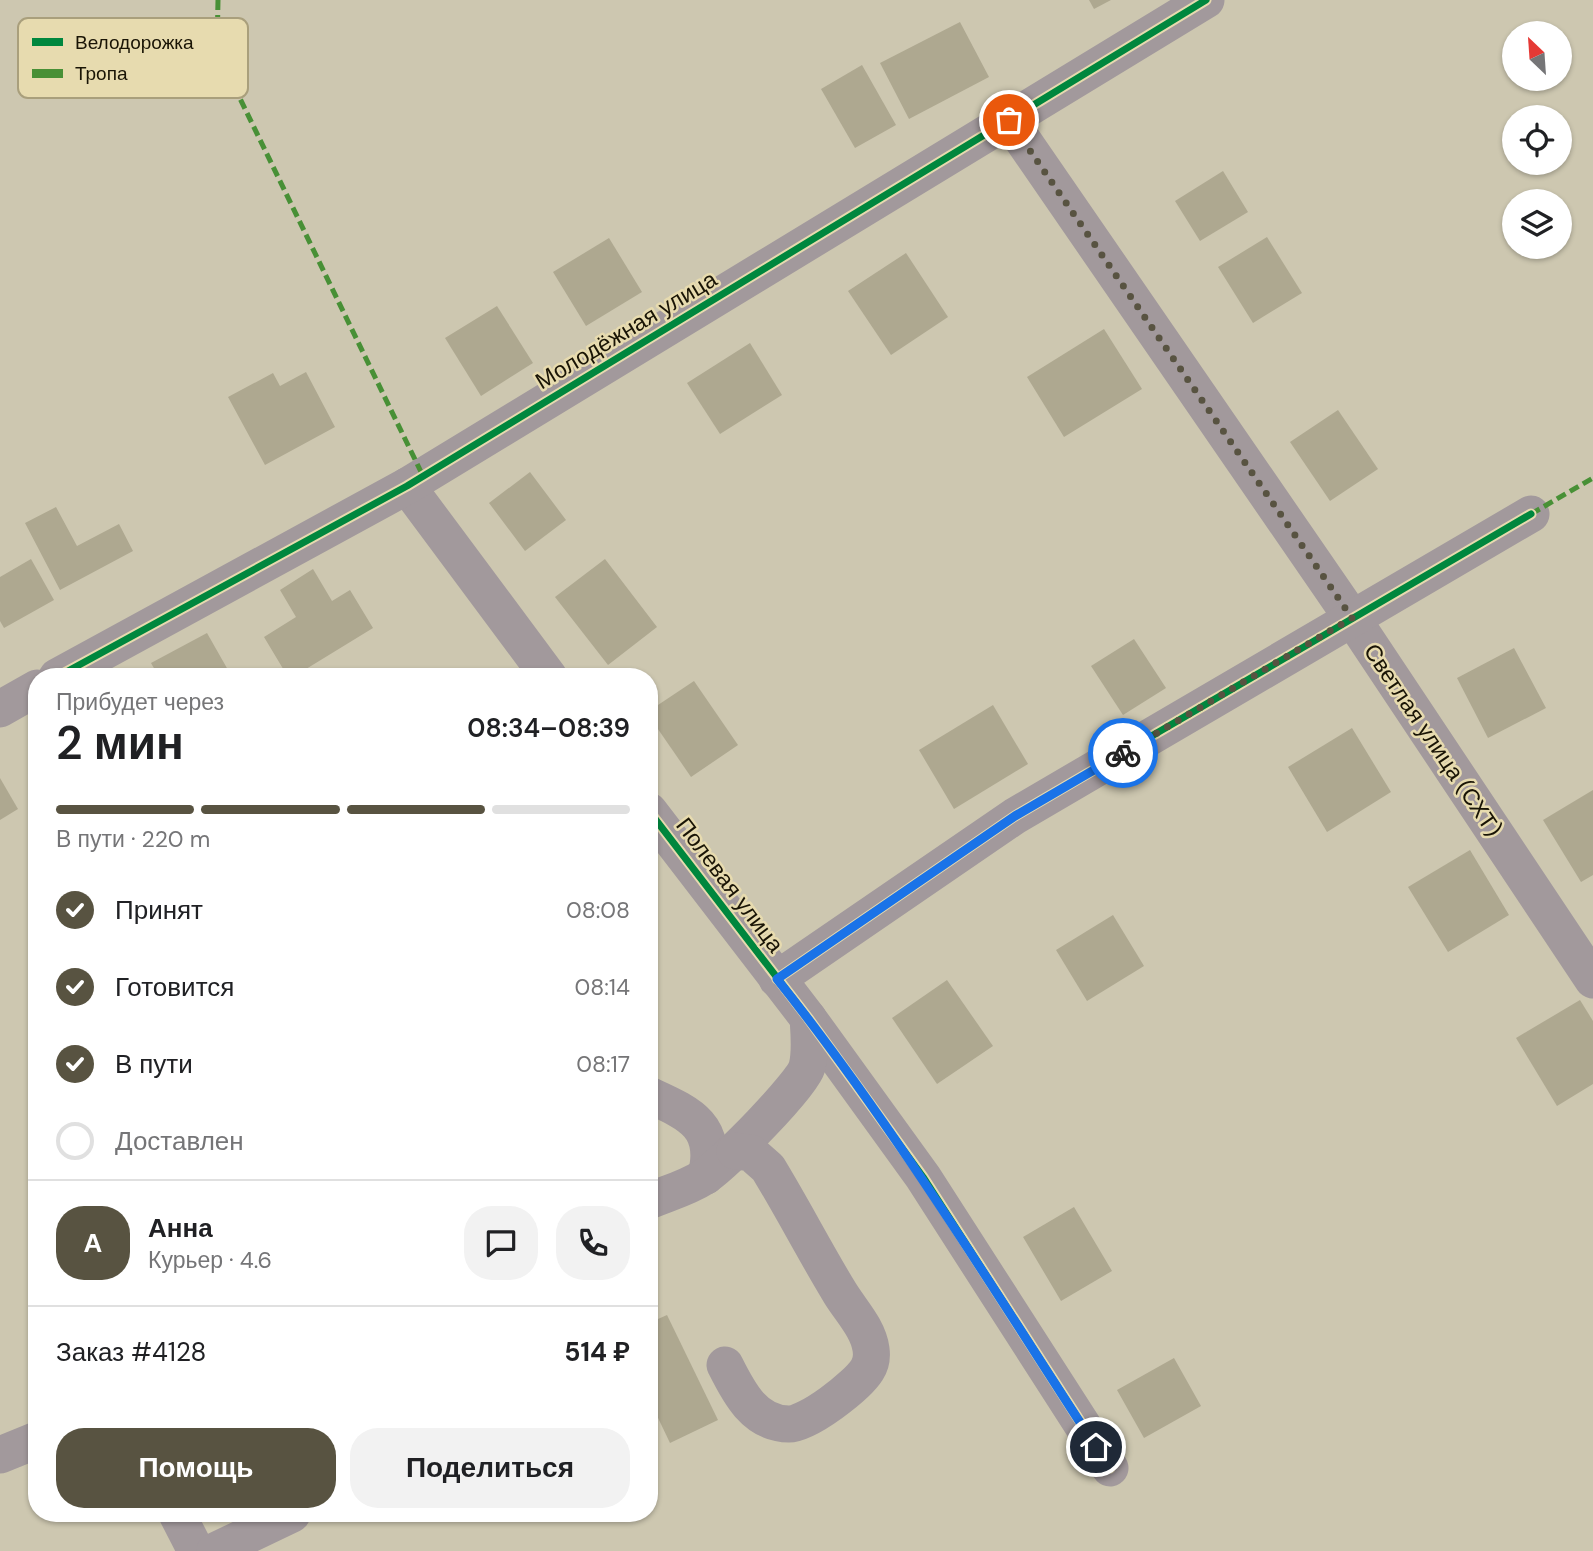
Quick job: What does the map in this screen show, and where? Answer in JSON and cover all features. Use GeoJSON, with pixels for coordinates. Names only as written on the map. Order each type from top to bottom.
{"type":"FeatureCollection","features":[{"type":"Feature","properties":{"kind":"street","name":"Молодёжная улица"},"geometry":{"type":"LineString","coordinates":[[73,668],[407,486],[1206,0]]}},
{"type":"Feature","properties":{"kind":"street","name":"Светлая улица (СХТ)"},"geometry":{"type":"LineString","coordinates":[[1009,120],[1352,618],[1593,981]]}},
{"type":"Feature","properties":{"kind":"street"},"geometry":{"type":"LineString","coordinates":[[407,486],[542,668]]}},
{"type":"Feature","properties":{"kind":"street"},"geometry":{"type":"LineString","coordinates":[[777,979],[1015,816],[1531,514]]}},
{"type":"Feature","properties":{"kind":"street"},"geometry":{"type":"LineString","coordinates":[[0,709],[28,693]]}},
{"type":"Feature","properties":{"kind":"street","name":"Полевая улица"},"geometry":{"type":"LineString","coordinates":[[658,823],[808,1018],[923,1177],[1110,1468]]}},
{"type":"Feature","properties":{"kind":"street"},"geometry":{"type":"LineString","coordinates":[[658,1197],[692,1184],[706,1175],[735,1150],[800,1083],[807,1068],[808,1018]]}},
{"type":"Feature","properties":{"kind":"street"},"geometry":{"type":"LineString","coordinates":[[658,1098],[674,1104],[707,1138],[710,1151],[706,1175]]}},
{"type":"Feature","properties":{"kind":"street"},"geometry":{"type":"LineString","coordinates":[[725,1365],[747,1403],[759,1414],[790,1424],[831,1403],[867,1371],[871,1360],[871,1348],[864,1329],[840,1293],[768,1168],[751,1153],[735,1150]]}},
{"type":"Feature","properties":{"kind":"street"},"geometry":{"type":"LineString","coordinates":[[0,1455],[28,1444]]}},
{"type":"Feature","properties":{"kind":"street"},"geometry":{"type":"LineString","coordinates":[[181,1522],[196,1551]]}},
{"type":"Feature","properties":{"kind":"street"},"geometry":{"type":"LineString","coordinates":[[215,1551],[275,1522]]}},
{"type":"Feature","properties":{"kind":"building"},"geometry":{"type":"Polygon","coordinates":[[[1089,0],[1111,0],[1094,9],[1089,0]]]}},
{"type":"Feature","properties":{"kind":"building"},"geometry":{"type":"Polygon","coordinates":[[[960,22],[989,77],[909,119],[880,63],[960,22]]]}},
{"type":"Feature","properties":{"kind":"building"},"geometry":{"type":"Polygon","coordinates":[[[862,65],[896,125],[855,148],[821,89],[862,65]]]}},
{"type":"Feature","properties":{"kind":"building"},"geometry":{"type":"Polygon","coordinates":[[[1223,171],[1248,212],[1200,241],[1175,201],[1223,171]]]}},
{"type":"Feature","properties":{"kind":"building"},"geometry":{"type":"Polygon","coordinates":[[[1267,237],[1302,293],[1253,323],[1218,267],[1267,237]]]}},
{"type":"Feature","properties":{"kind":"building"},"geometry":{"type":"Polygon","coordinates":[[[609,238],[642,292],[586,326],[553,272],[609,238]]]}},
{"type":"Feature","properties":{"kind":"building"},"geometry":{"type":"Polygon","coordinates":[[[906,253],[948,317],[891,355],[848,291],[906,253]]]}},
{"type":"Feature","properties":{"kind":"building"},"geometry":{"type":"Polygon","coordinates":[[[497,306],[533,363],[481,396],[445,338],[497,306]]]}},
{"type":"Feature","properties":{"kind":"building"},"geometry":{"type":"Polygon","coordinates":[[[1104,329],[1142,389],[1064,437],[1027,377],[1104,329]]]}},
{"type":"Feature","properties":{"kind":"building"},"geometry":{"type":"Polygon","coordinates":[[[750,343],[782,395],[720,434],[687,383],[750,343]]]}},
{"type":"Feature","properties":{"kind":"building"},"geometry":{"type":"Polygon","coordinates":[[[306,372],[335,427],[265,465],[228,397],[273,373],[280,386],[306,372]]]}},
{"type":"Feature","properties":{"kind":"building"},"geometry":{"type":"Polygon","coordinates":[[[1338,410],[1378,469],[1330,501],[1290,442],[1338,410]]]}},
{"type":"Feature","properties":{"kind":"building"},"geometry":{"type":"Polygon","coordinates":[[[530,472],[566,520],[525,551],[489,503],[530,472]]]}},
{"type":"Feature","properties":{"kind":"building"},"geometry":{"type":"Polygon","coordinates":[[[56,507],[77,546],[119,524],[133,551],[60,590],[25,523],[56,507]]]}},
{"type":"Feature","properties":{"kind":"building"},"geometry":{"type":"Polygon","coordinates":[[[31,559],[54,600],[4,628],[0,621],[0,577],[31,559]]]}},
{"type":"Feature","properties":{"kind":"building"},"geometry":{"type":"Polygon","coordinates":[[[605,559],[657,627],[608,665],[555,597],[605,559]]]}},
{"type":"Feature","properties":{"kind":"building"},"geometry":{"type":"Polygon","coordinates":[[[313,569],[332,601],[350,590],[373,628],[308,668],[283,668],[264,637],[296,617],[280,590],[313,569]]]}},
{"type":"Feature","properties":{"kind":"building"},"geometry":{"type":"Polygon","coordinates":[[[207,633],[227,668],[154,668],[151,663],[207,633]]]}},
{"type":"Feature","properties":{"kind":"building"},"geometry":{"type":"Polygon","coordinates":[[[1134,639],[1166,688],[1123,715],[1091,666],[1134,639]]]}},
{"type":"Feature","properties":{"kind":"building"},"geometry":{"type":"Polygon","coordinates":[[[1514,648],[1546,708],[1488,738],[1457,678],[1514,648]]]}},
{"type":"Feature","properties":{"kind":"building"},"geometry":{"type":"Polygon","coordinates":[[[694,681],[738,745],[691,777],[658,729],[658,705],[694,681]]]}},
{"type":"Feature","properties":{"kind":"building"},"geometry":{"type":"Polygon","coordinates":[[[993,705],[1028,764],[954,809],[919,750],[993,705]]]}},
{"type":"Feature","properties":{"kind":"building"},"geometry":{"type":"Polygon","coordinates":[[[1352,728],[1391,792],[1327,832],[1288,767],[1352,728]]]}},
{"type":"Feature","properties":{"kind":"building"},"geometry":{"type":"Polygon","coordinates":[[[0,778],[18,809],[0,820],[0,778]]]}},
{"type":"Feature","properties":{"kind":"building"},"geometry":{"type":"Polygon","coordinates":[[[1593,790],[1593,875],[1581,882],[1543,820],[1593,790]]]}},
{"type":"Feature","properties":{"kind":"building"},"geometry":{"type":"Polygon","coordinates":[[[1470,850],[1509,915],[1448,952],[1408,887],[1470,850]]]}},
{"type":"Feature","properties":{"kind":"building"},"geometry":{"type":"Polygon","coordinates":[[[1113,915],[1144,966],[1087,1001],[1056,950],[1113,915]]]}},
{"type":"Feature","properties":{"kind":"building"},"geometry":{"type":"Polygon","coordinates":[[[947,980],[993,1046],[937,1084],[892,1018],[947,980]]]}},
{"type":"Feature","properties":{"kind":"building"},"geometry":{"type":"Polygon","coordinates":[[[1580,1000],[1593,1021],[1593,1084],[1557,1106],[1516,1038],[1580,1000]]]}},
{"type":"Feature","properties":{"kind":"building"},"geometry":{"type":"Polygon","coordinates":[[[1074,1207],[1112,1271],[1061,1301],[1023,1237],[1074,1207]]]}},
{"type":"Feature","properties":{"kind":"building"},"geometry":{"type":"Polygon","coordinates":[[[667,1315],[718,1420],[670,1443],[658,1418],[658,1319],[667,1315]]]}},
{"type":"Feature","properties":{"kind":"building"},"geometry":{"type":"Polygon","coordinates":[[[1174,1358],[1201,1406],[1144,1438],[1117,1390],[1174,1358]]]}},
{"type":"Feature","properties":{"kind":"marked path"},"geometry":{"type":"LineString","coordinates":[[218,0],[218,18]]}},
{"type":"Feature","properties":{"kind":"marked path"},"geometry":{"type":"LineString","coordinates":[[240,98],[423,476]]}},
{"type":"Feature","properties":{"kind":"marked path"},"geometry":{"type":"LineString","coordinates":[[1531,514],[1593,478]]}},
{"type":"Feature","properties":{"kind":"cycle path"},"geometry":{"type":"LineString","coordinates":[[73,668],[407,486],[1206,0]]}},
{"type":"Feature","properties":{"kind":"cycle path"},"geometry":{"type":"LineString","coordinates":[[777,979],[1015,816],[1531,514]]}},
{"type":"Feature","properties":{"kind":"cycle path"},"geometry":{"type":"LineString","coordinates":[[658,823],[808,1018],[923,1177],[1110,1468]]}},
{"type":"Feature","properties":{"kind":"way so far"},"geometry":{"type":"LineString","coordinates":[[1009,120],[1352,618],[1123,753]]}},
{"type":"Feature","properties":{"kind":"route"},"geometry":{"type":"LineString","coordinates":[[1096,1447],[923,1177],[777,979],[1015,816],[1123,753]]}}]}
